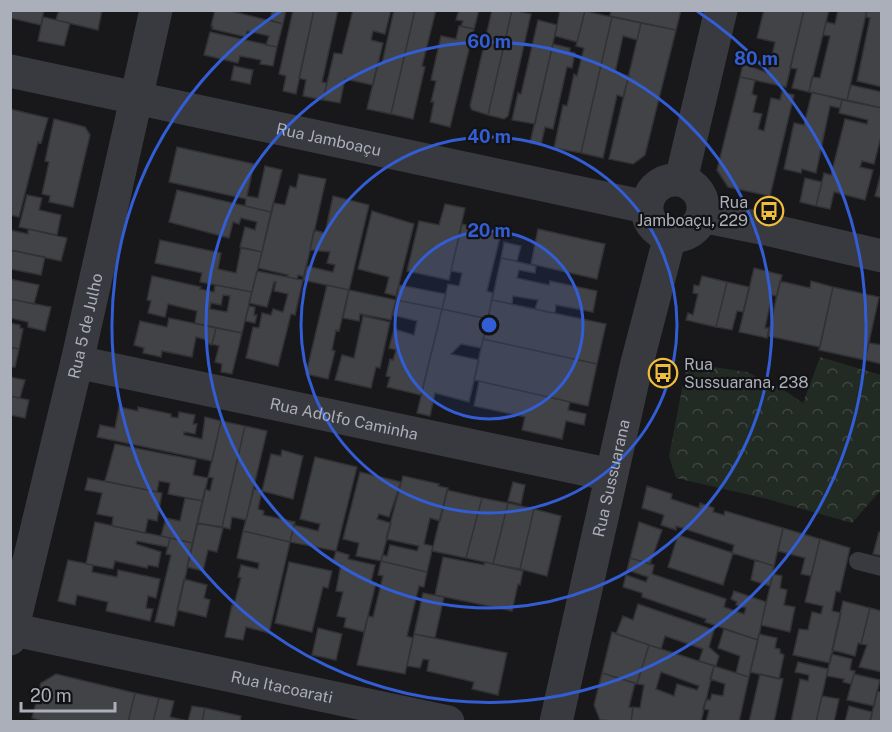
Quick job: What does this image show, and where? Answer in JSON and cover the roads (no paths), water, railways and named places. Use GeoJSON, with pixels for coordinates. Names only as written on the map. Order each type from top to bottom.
{"type":"FeatureCollection","features":[{"type":"Feature","properties":{"kind":"street","name":"Rua 5 de Julho"},"geometry":{"type":"LineString","coordinates":[[11,632],[77,362],[156,10]]}},
{"type":"Feature","properties":{"kind":"street"},"geometry":{"type":"LineString","coordinates":[[681,180],[721,10]]}},
{"type":"Feature","properties":{"kind":"street","name":"Rua Jamboaçu"},"geometry":{"type":"LineString","coordinates":[[10,71],[646,207]]}},
{"type":"Feature","properties":{"kind":"street"},"geometry":{"type":"LineString","coordinates":[[673,179],[681,180],[694,187],[699,193],[703,208],[699,223],[689,232],[674,237],[665,235],[651,224],[646,207],[652,191],[658,185],[673,179]]}},
{"type":"Feature","properties":{"kind":"street"},"geometry":{"type":"LineString","coordinates":[[702,216],[882,256]]}},
{"type":"Feature","properties":{"kind":"street","name":"Rua Sussuarana"},"geometry":{"type":"LineString","coordinates":[[556,722],[636,367],[670,236]]}},
{"type":"Feature","properties":{"kind":"street","name":"Rua Adolfo Caminha"},"geometry":{"type":"LineString","coordinates":[[77,362],[611,475]]}},
{"type":"Feature","properties":{"kind":"street","name":"Rua Itacoarati"},"geometry":{"type":"LineString","coordinates":[[11,632],[448,722]]}},
{"type":"Feature","properties":{"kind":"lane"},"geometry":{"type":"LineString","coordinates":[[858,561],[882,567]]}},
{"type":"Feature","properties":{"kind":"place","name":"Rua Jamboaçu, 229"},"geometry":{"type":"Point","coordinates":[769,211]}},
{"type":"Feature","properties":{"kind":"place","name":"Rua Sussuarana, 238"},"geometry":{"type":"Point","coordinates":[663,373]}}]}
